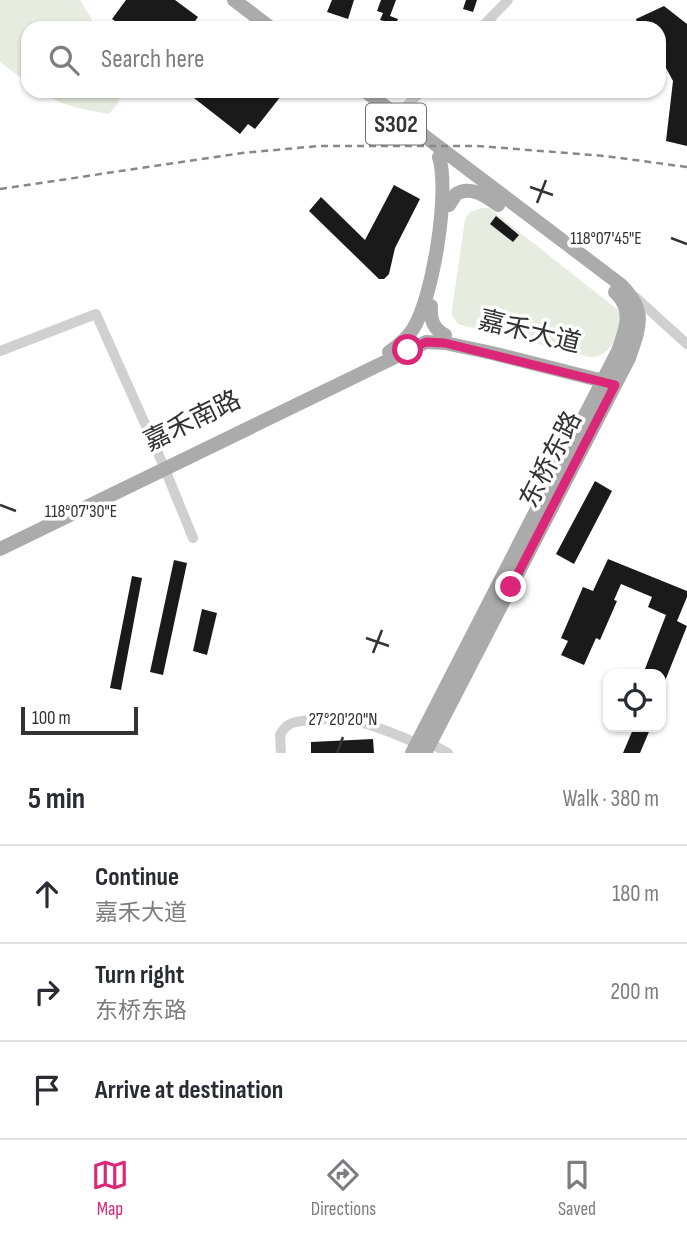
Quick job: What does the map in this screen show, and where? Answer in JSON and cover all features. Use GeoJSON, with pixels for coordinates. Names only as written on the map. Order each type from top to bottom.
{"type":"FeatureCollection","features":[{"type":"Feature","properties":{"kind":"main road"},"geometry":{"type":"LineString","coordinates":[[234,0],[262,21]]}},
{"type":"Feature","properties":{"kind":"main road"},"geometry":{"type":"LineString","coordinates":[[248,0],[275,21]]}},
{"type":"Feature","properties":{"kind":"main road","name":"东桥东路"},"geometry":{"type":"LineString","coordinates":[[363,98],[441,154]]}},
{"type":"Feature","properties":{"kind":"main road","name":"东桥东路"},"geometry":{"type":"LineString","coordinates":[[374,98],[625,302],[628,316],[626,331],[611,380]]}},
{"type":"Feature","properties":{"kind":"main road"},"geometry":{"type":"LineString","coordinates":[[441,154],[450,168],[469,183],[486,190]]}},
{"type":"Feature","properties":{"kind":"main road"},"geometry":{"type":"LineString","coordinates":[[441,154],[445,204]]}},
{"type":"Feature","properties":{"kind":"main road"},"geometry":{"type":"LineString","coordinates":[[433,336],[427,306],[450,188],[450,168]]}},
{"type":"Feature","properties":{"kind":"main road"},"geometry":{"type":"LineString","coordinates":[[450,188],[455,184],[469,183]]}},
{"type":"Feature","properties":{"kind":"main road"},"geometry":{"type":"LineString","coordinates":[[445,204],[461,191],[486,190]]}},
{"type":"Feature","properties":{"kind":"main road","name":"东桥东路"},"geometry":{"type":"LineString","coordinates":[[421,748],[611,380],[637,335],[640,318],[638,305],[621,285],[486,190]]}},
{"type":"Feature","properties":{"kind":"main road"},"geometry":{"type":"LineString","coordinates":[[398,350],[433,336],[438,331],[427,306]]}},
{"type":"Feature","properties":{"kind":"main road"},"geometry":{"type":"LineString","coordinates":[[398,350],[427,306]]}},
{"type":"Feature","properties":{"kind":"main road","name":"嘉禾大道"},"geometry":{"type":"LineString","coordinates":[[433,336],[611,380]]}},
{"type":"Feature","properties":{"kind":"main road","name":"嘉禾南路"},"geometry":{"type":"LineString","coordinates":[[0,549],[164,465],[398,350],[433,336]]}},
{"type":"Feature","properties":{"kind":"main road","name":"嘉禾南路"},"geometry":{"type":"LineString","coordinates":[[0,538],[164,465]]}},
{"type":"Feature","properties":{"kind":"street"},"geometry":{"type":"LineString","coordinates":[[488,21],[508,0]]}},
{"type":"Feature","properties":{"kind":"street"},"geometry":{"type":"LineString","coordinates":[[397,116],[414,98]]}},
{"type":"Feature","properties":{"kind":"street"},"geometry":{"type":"LineString","coordinates":[[621,285],[687,344]]}},
{"type":"Feature","properties":{"kind":"street"},"geometry":{"type":"LineString","coordinates":[[0,351],[96,314],[164,465],[193,538]]}},
{"type":"Feature","properties":{"kind":"street"},"geometry":{"type":"LineString","coordinates":[[281,753],[280,735],[288,724],[295,721],[340,719],[366,724],[421,748],[448,753]]}},
{"type":"Feature","properties":{"kind":"shaded area"},"geometry":{"type":"Polygon","coordinates":[[[0,0],[80,0],[93,21],[21,21],[21,78],[0,62],[0,0]]]}},
{"type":"Feature","properties":{"kind":"shaded area"},"geometry":{"type":"Polygon","coordinates":[[[51,98],[119,98],[109,114],[51,98]]]}},
{"type":"Feature","properties":{"kind":"shaded area"},"geometry":{"type":"Polygon","coordinates":[[[489,208],[618,310],[623,319],[608,350],[590,357],[458,324],[452,316],[452,310],[465,220],[470,212],[489,208]]]}},
{"type":"Feature","properties":{"kind":"building"},"geometry":{"type":"Polygon","coordinates":[[[126,0],[175,0],[198,17],[195,21],[112,19],[126,0]]]}},
{"type":"Feature","properties":{"kind":"building"},"geometry":{"type":"Polygon","coordinates":[[[332,0],[354,0],[348,19],[327,12],[332,0]]]}},
{"type":"Feature","properties":{"kind":"building"},"geometry":{"type":"Polygon","coordinates":[[[381,0],[396,0],[390,16],[398,19],[380,20],[383,13],[377,11],[381,0]]]}},
{"type":"Feature","properties":{"kind":"building"},"geometry":{"type":"Polygon","coordinates":[[[466,0],[477,0],[473,12],[463,9],[466,0]]]}},
{"type":"Feature","properties":{"kind":"building"},"geometry":{"type":"Polygon","coordinates":[[[664,6],[687,24],[687,146],[666,141],[673,81],[666,68],[666,21],[636,19],[664,6]]]}},
{"type":"Feature","properties":{"kind":"building"},"geometry":{"type":"Polygon","coordinates":[[[194,98],[279,98],[255,129],[248,124],[240,134],[194,98]]]}},
{"type":"Feature","properties":{"kind":"building"},"geometry":{"type":"Polygon","coordinates":[[[394,185],[420,199],[395,248],[389,274],[384,279],[379,279],[309,211],[321,197],[365,240],[394,185]]]}},
{"type":"Feature","properties":{"kind":"building"},"geometry":{"type":"Polygon","coordinates":[[[496,216],[519,235],[513,242],[490,224],[496,216]]]}},
{"type":"Feature","properties":{"kind":"building"},"geometry":{"type":"Polygon","coordinates":[[[595,481],[612,491],[574,564],[556,554],[595,481]]]}},
{"type":"Feature","properties":{"kind":"building"},"geometry":{"type":"Polygon","coordinates":[[[608,559],[687,591],[677,621],[687,626],[666,678],[666,669],[645,669],[666,615],[648,607],[652,597],[621,584],[614,600],[617,601],[600,640],[596,638],[584,665],[561,655],[568,641],[561,638],[583,587],[593,591],[608,559]]]}},
{"type":"Feature","properties":{"kind":"building"},"geometry":{"type":"Polygon","coordinates":[[[174,560],[187,563],[163,675],[150,672],[174,560]]]}},
{"type":"Feature","properties":{"kind":"building"},"geometry":{"type":"Polygon","coordinates":[[[132,576],[142,578],[121,690],[110,688],[132,576]]]}},
{"type":"Feature","properties":{"kind":"building"},"geometry":{"type":"Polygon","coordinates":[[[202,609],[217,613],[207,655],[193,651],[202,609]]]}},
{"type":"Feature","properties":{"kind":"building"},"geometry":{"type":"Polygon","coordinates":[[[632,732],[649,732],[640,753],[623,753],[632,732]]]}},
{"type":"Feature","properties":{"kind":"building"},"geometry":{"type":"Polygon","coordinates":[[[373,739],[374,753],[311,753],[311,742],[373,739]]]}},
{"type":"Feature","properties":{"kind":"railway"},"geometry":{"type":"LineString","coordinates":[[0,189],[242,153],[319,146],[478,146],[605,156],[687,167]]}},
{"type":"Feature","properties":{"kind":"route"},"geometry":{"type":"LineString","coordinates":[[408,350],[426,342],[445,343],[615,385],[511,587]]}}]}
